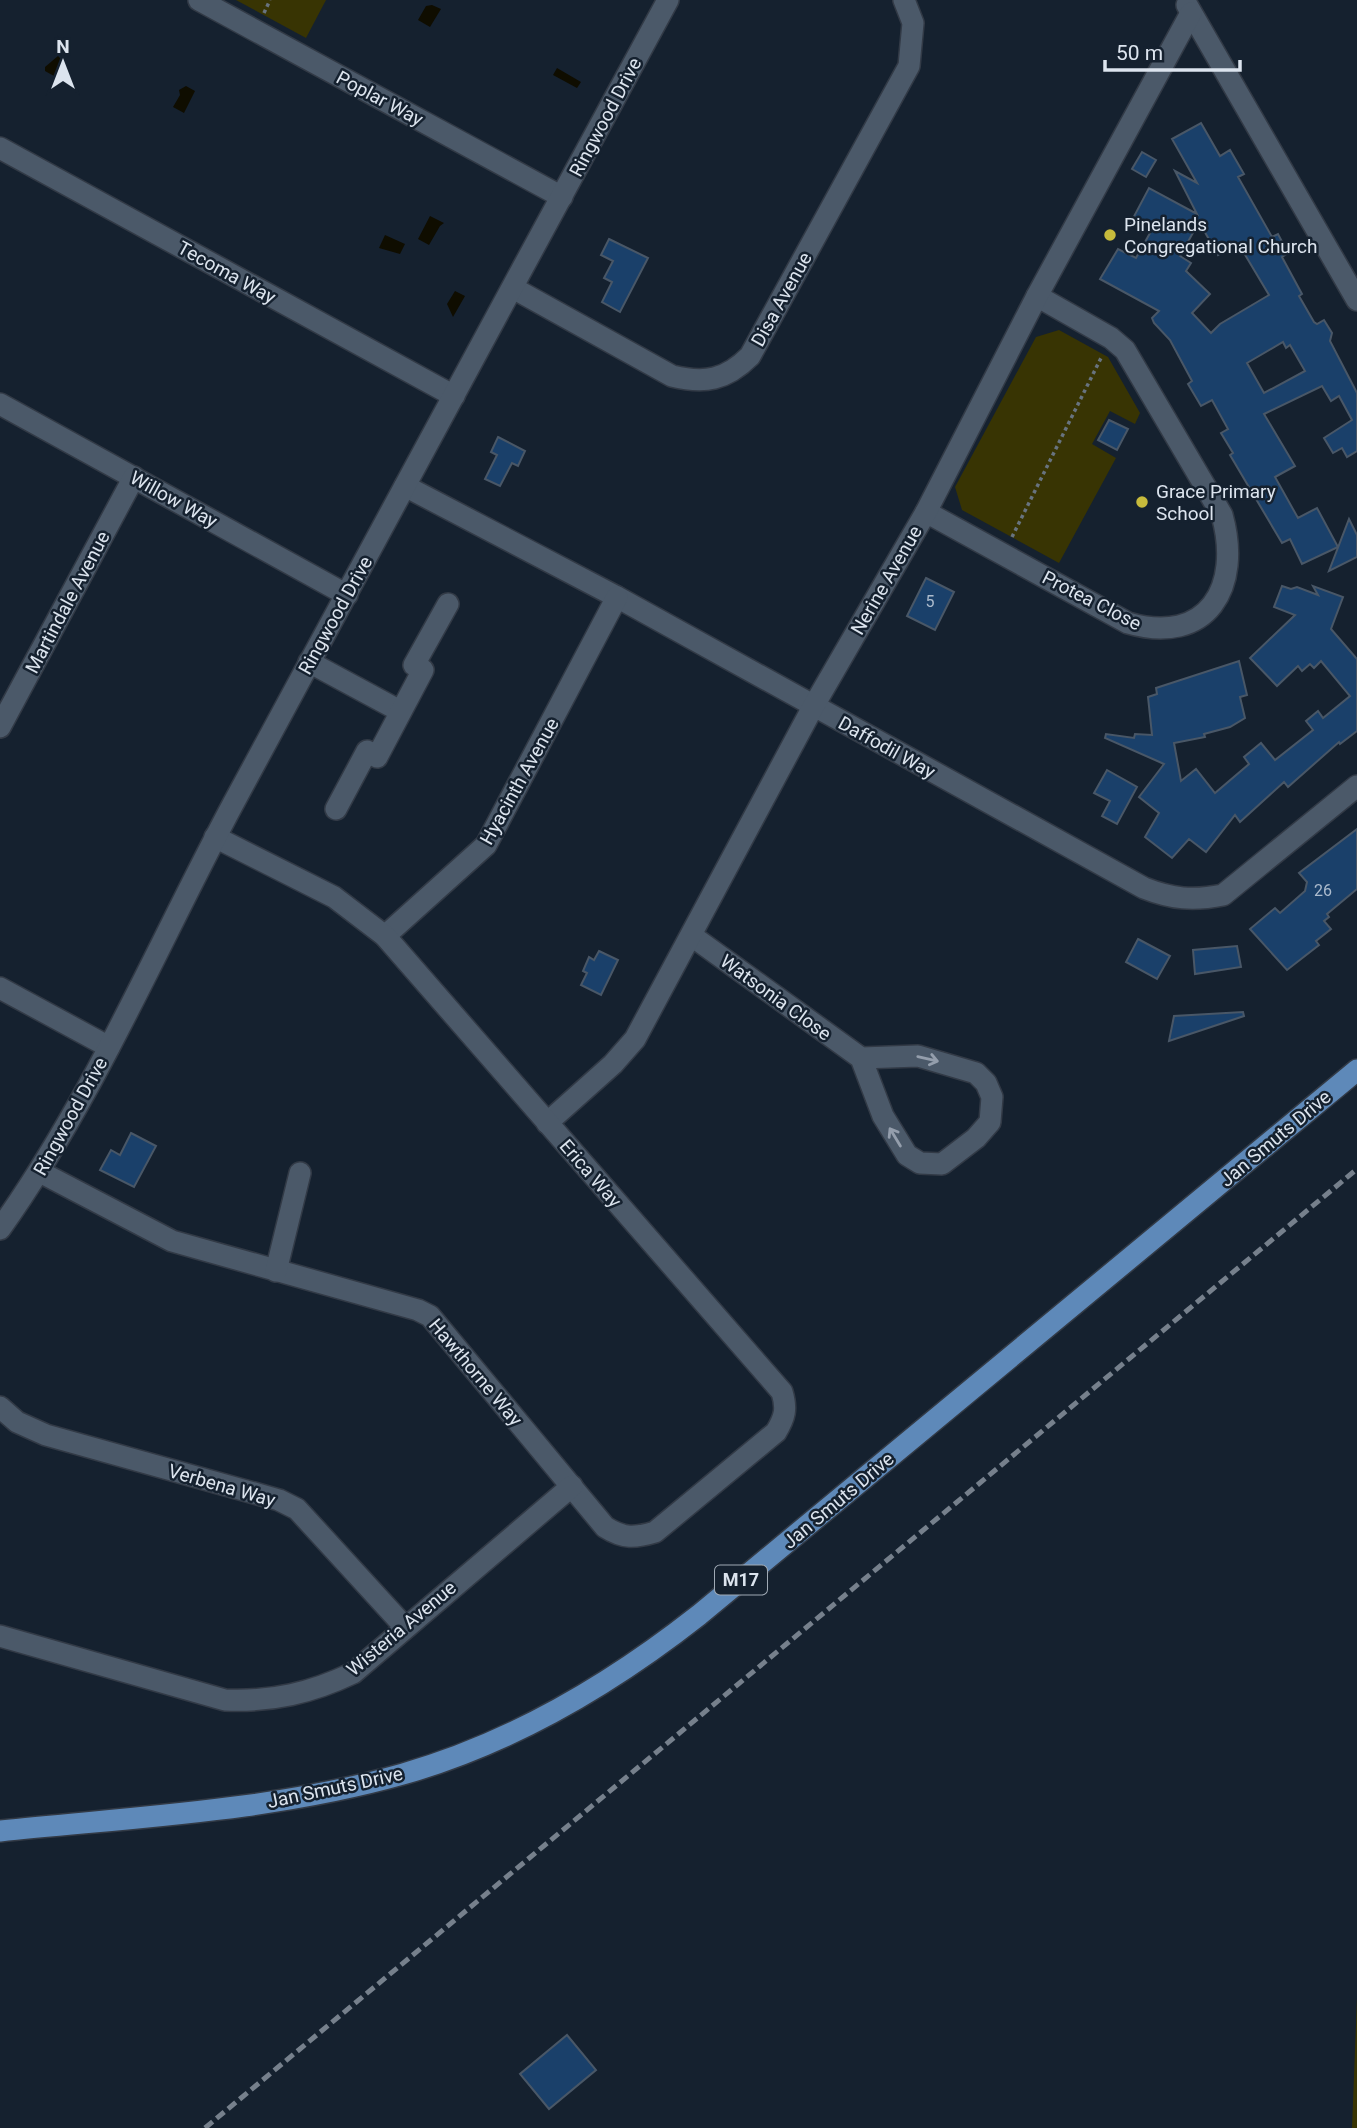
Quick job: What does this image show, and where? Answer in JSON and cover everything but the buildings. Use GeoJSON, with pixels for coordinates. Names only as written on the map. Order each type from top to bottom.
{"type":"FeatureCollection","features":[{"type":"Feature","properties":{"kind":"main road","name":"Jan Smuts Drive"},"geometry":{"type":"LineString","coordinates":[[0,1831],[276,1800],[362,1783],[447,1759],[566,1705],[613,1678],[689,1623],[1357,1070]]}},
{"type":"Feature","properties":{"kind":"street","name":"Poplar Way"},"geometry":{"type":"LineString","coordinates":[[199,0],[562,197]]}},
{"type":"Feature","properties":{"kind":"street","name":"Ringwood Drive"},"geometry":{"type":"LineString","coordinates":[[0,1228],[40,1172],[109,1047],[215,837],[668,0]]}},
{"type":"Feature","properties":{"kind":"street","name":"Disa Avenue"},"geometry":{"type":"LineString","coordinates":[[513,288],[672,376],[696,382],[715,380],[736,370],[750,356],[909,66],[913,23],[904,0]]}},
{"type":"Feature","properties":{"kind":"street","name":"Nerine Avenue"},"geometry":{"type":"LineString","coordinates":[[547,1123],[625,1052],[692,936],[813,707],[926,512],[1188,6]]}},
{"type":"Feature","properties":{"kind":"street"},"geometry":{"type":"LineString","coordinates":[[1188,6],[1357,300]]}},
{"type":"Feature","properties":{"kind":"street","name":"Tecoma Way"},"geometry":{"type":"LineString","coordinates":[[0,148],[454,396]]}},
{"type":"Feature","properties":{"kind":"street","name":"Protea Close"},"geometry":{"type":"LineString","coordinates":[[926,512],[1128,623],[1152,630],[1171,629],[1192,621],[1212,607],[1222,588],[1230,566],[1229,542],[1222,515],[1135,364],[1111,338],[1037,296]]}},
{"type":"Feature","properties":{"kind":"street","name":"Willow Way"},"geometry":{"type":"LineString","coordinates":[[0,404],[347,595]]}},
{"type":"Feature","properties":{"kind":"street","name":"Martindale Avenue"},"geometry":{"type":"LineString","coordinates":[[0,727],[134,477]]}},
{"type":"Feature","properties":{"kind":"street","name":"Daffodil Way"},"geometry":{"type":"LineString","coordinates":[[405,486],[617,597],[1144,888],[1170,899],[1200,900],[1223,895],[1357,786]]}},
{"type":"Feature","properties":{"kind":"street","name":"Hyacinth Avenue"},"geometry":{"type":"LineString","coordinates":[[385,936],[486,845],[617,597]]}},
{"type":"Feature","properties":{"kind":"street"},"geometry":{"type":"LineString","coordinates":[[336,809],[367,751],[377,757],[423,670],[414,665],[448,604]]}},
{"type":"Feature","properties":{"kind":"street"},"geometry":{"type":"LineString","coordinates":[[309,662],[400,711]]}},
{"type":"Feature","properties":{"kind":"street","name":"Erica Way"},"geometry":{"type":"LineString","coordinates":[[215,837],[334,897],[385,936],[782,1392],[786,1406],[785,1419],[776,1432],[656,1532],[635,1538]]}},
{"type":"Feature","properties":{"kind":"street","name":"Watsonia Close"},"geometry":{"type":"LineString","coordinates":[[692,936],[861,1058]]}},
{"type":"Feature","properties":{"kind":"street"},"geometry":{"type":"LineString","coordinates":[[0,988],[109,1047]]}},
{"type":"Feature","properties":{"kind":"street"},"geometry":{"type":"LineString","coordinates":[[918,1056],[976,1073],[986,1083],[992,1097],[990,1122],[976,1138],[942,1164],[920,1163],[907,1155],[895,1140],[861,1058],[918,1056]]}},
{"type":"Feature","properties":{"kind":"street","name":"Hawthorne Way"},"geometry":{"type":"LineString","coordinates":[[40,1172],[157,1235],[418,1310],[430,1316],[606,1527],[618,1535],[635,1538]]}},
{"type":"Feature","properties":{"kind":"street"},"geometry":{"type":"LineString","coordinates":[[276,1271],[300,1173]]}},
{"type":"Feature","properties":{"kind":"street","name":"Verbena Way"},"geometry":{"type":"LineString","coordinates":[[0,1407],[17,1422],[46,1435],[279,1500],[297,1508],[404,1626]]}},
{"type":"Feature","properties":{"kind":"street","name":"Wisteria Avenue"},"geometry":{"type":"LineString","coordinates":[[0,1636],[225,1700],[258,1702],[323,1687],[353,1672],[572,1486]]}},
{"type":"Feature","properties":{"kind":"path"},"geometry":{"type":"LineString","coordinates":[[1004,554],[1111,338]]}},
{"type":"Feature","properties":{"kind":"shaded area"},"geometry":{"type":"Polygon","coordinates":[[[236,0],[326,0],[306,38],[236,0]]]}},
{"type":"Feature","properties":{"kind":"shaded area"},"geometry":{"type":"Polygon","coordinates":[[[432,5],[441,9],[430,27],[418,20],[426,6],[432,5]]]}},
{"type":"Feature","properties":{"kind":"shaded area"},"geometry":{"type":"Polygon","coordinates":[[[58,56],[64,62],[54,76],[45,71],[45,67],[58,56]]]}},
{"type":"Feature","properties":{"kind":"shaded area"},"geometry":{"type":"Polygon","coordinates":[[[557,68],[581,82],[577,88],[553,75],[557,68]]]}},
{"type":"Feature","properties":{"kind":"shaded area"},"geometry":{"type":"Polygon","coordinates":[[[186,86],[195,91],[184,113],[173,107],[180,95],[179,90],[186,86]]]}},
{"type":"Feature","properties":{"kind":"shaded area"},"geometry":{"type":"Polygon","coordinates":[[[430,216],[444,223],[429,245],[418,239],[430,216]]]}},
{"type":"Feature","properties":{"kind":"shaded area"},"geometry":{"type":"Polygon","coordinates":[[[385,235],[405,244],[400,254],[379,248],[385,235]]]}},
{"type":"Feature","properties":{"kind":"shaded area"},"geometry":{"type":"Polygon","coordinates":[[[455,291],[465,296],[453,317],[447,304],[455,291]]]}},
{"type":"Feature","properties":{"kind":"shaded area"},"geometry":{"type":"Polygon","coordinates":[[[1059,330],[1108,357],[1140,413],[1135,424],[1110,411],[1092,444],[1116,458],[1059,563],[962,510],[955,487],[1036,337],[1059,330]]]}},
{"type":"Feature","properties":{"kind":"shaded area"},"geometry":{"type":"Polygon","coordinates":[[[1357,1998],[1357,2128],[1352,2128],[1357,1998]]]}},
{"type":"Feature","properties":{"kind":"railway"},"geometry":{"type":"LineString","coordinates":[[205,2128],[1357,1169]]}},
{"type":"Feature","properties":{"kind":"place","name":"Pinelands Congregational Church"},"geometry":{"type":"Point","coordinates":[1110,235]}},
{"type":"Feature","properties":{"kind":"place","name":"Grace Primary School"},"geometry":{"type":"Point","coordinates":[1142,502]}}]}
